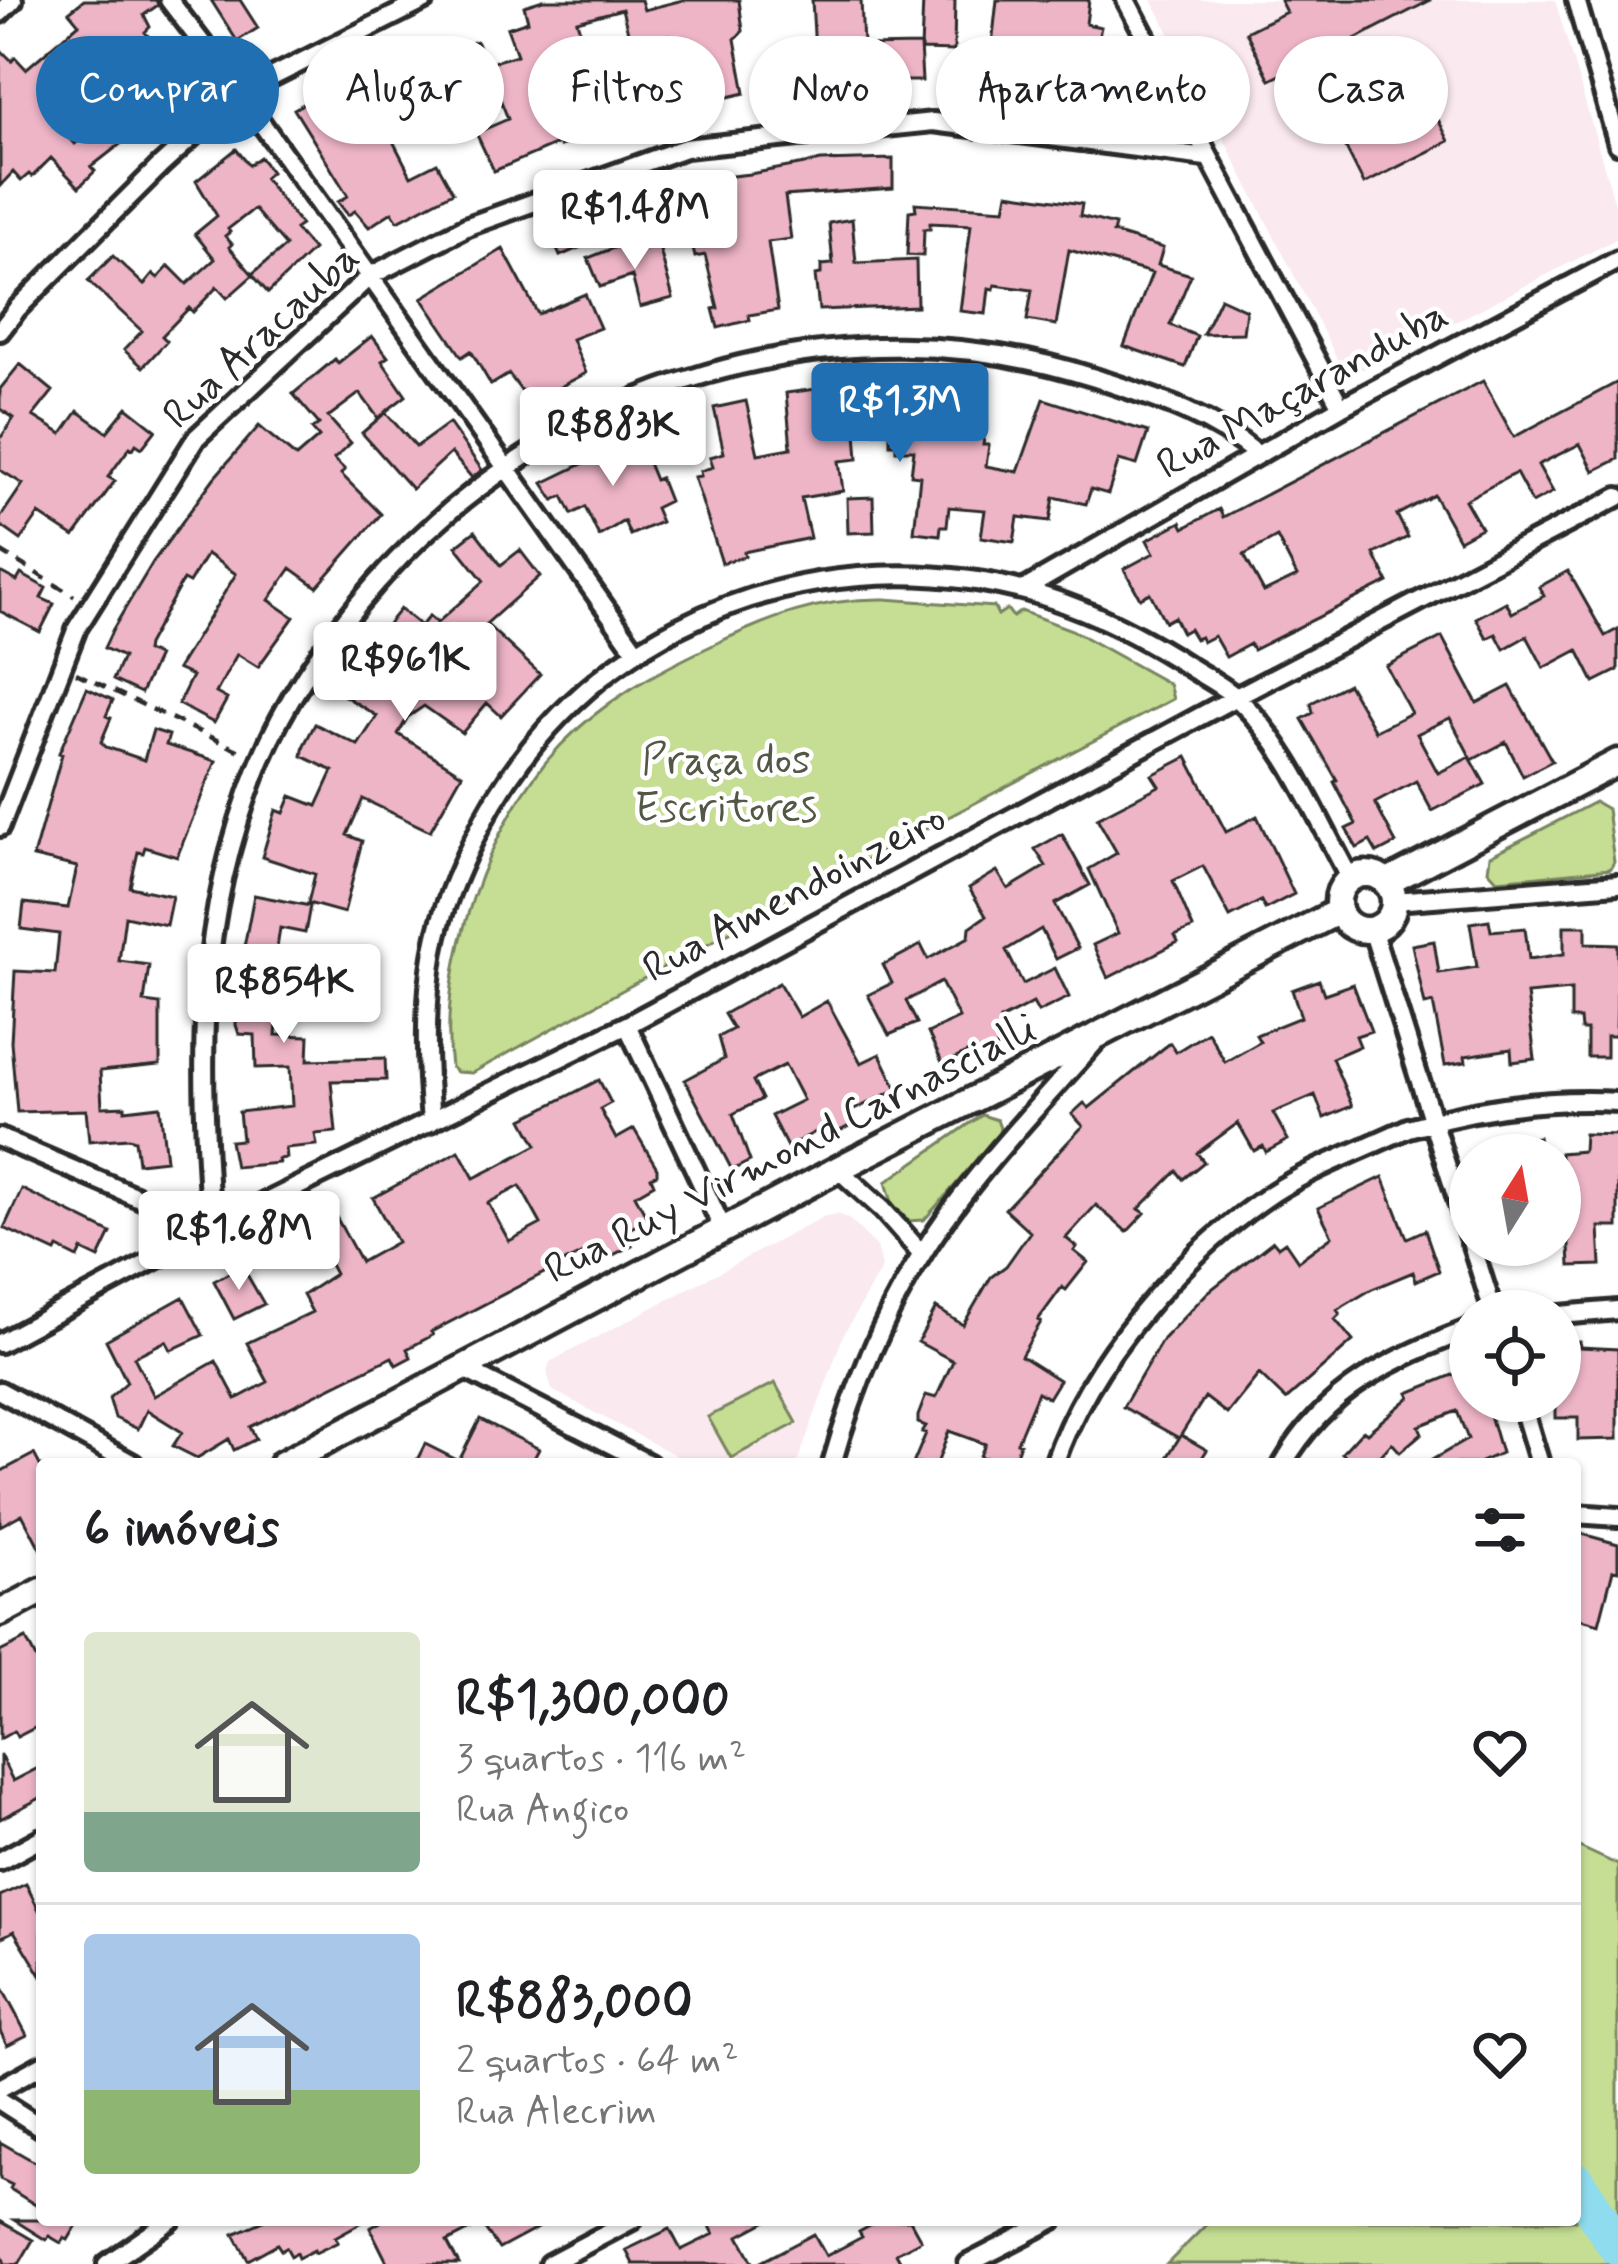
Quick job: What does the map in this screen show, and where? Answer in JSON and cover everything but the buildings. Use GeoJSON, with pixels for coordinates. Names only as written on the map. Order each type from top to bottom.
{"type":"FeatureCollection","features":[{"type":"Feature","properties":{"kind":"street"},"geometry":{"type":"LineString","coordinates":[[0,13],[13,0]]}},
{"type":"Feature","properties":{"kind":"street"},"geometry":{"type":"LineString","coordinates":[[169,0],[196,36]]}},
{"type":"Feature","properties":{"kind":"street"},"geometry":{"type":"LineString","coordinates":[[279,73],[424,0]]}},
{"type":"Feature","properties":{"kind":"street"},"geometry":{"type":"LineString","coordinates":[[1126,0],[1340,407]]}},
{"type":"Feature","properties":{"kind":"street"},"geometry":{"type":"LineString","coordinates":[[1576,0],[1618,144]]}},
{"type":"Feature","properties":{"kind":"street","name":"Rua Aracauba"},"geometry":{"type":"LineString","coordinates":[[0,827],[59,665],[90,605],[196,438],[370,276],[468,226],[686,148],[933,122],[1207,157]]}},
{"type":"Feature","properties":{"kind":"street"},"geometry":{"type":"LineString","coordinates":[[0,331],[17,308],[184,144]]}},
{"type":"Feature","properties":{"kind":"street"},"geometry":{"type":"LineString","coordinates":[[276,144],[636,651]]}},
{"type":"Feature","properties":{"kind":"street","name":"Rua Maçaranduba"},"geometry":{"type":"LineString","coordinates":[[1025,589],[1340,407],[1618,260]]}},
{"type":"Feature","properties":{"kind":"street"},"geometry":{"type":"LineString","coordinates":[[0,1138],[211,1229],[203,1072],[207,956],[233,842],[260,761],[304,680],[359,602],[423,534],[504,467],[584,420],[661,388],[779,357],[842,347],[902,346],[988,353],[1067,369],[1196,413],[1258,455]]}},
{"type":"Feature","properties":{"kind":"street","name":"Rua Amendoinzeiro"},"geometry":{"type":"LineString","coordinates":[[0,1343],[211,1229],[626,1025],[1618,497]]}},
{"type":"Feature","properties":{"kind":"street"},"geometry":{"type":"LineString","coordinates":[[431,1122],[426,1049],[429,986],[441,920],[460,869],[511,770],[564,711],[636,651],[731,603],[814,582],[912,574],[1025,589],[1121,626],[1236,697],[1266,728],[1350,878]]}},
{"type":"Feature","properties":{"kind":"street"},"geometry":{"type":"LineString","coordinates":[[1390,892],[1617,768]]}},
{"type":"Feature","properties":{"kind":"street"},"geometry":{"type":"LineString","coordinates":[[1390,892],[1388,920],[1372,929],[1348,924],[1339,910],[1339,892],[1350,878],[1369,874],[1390,892],[1618,884]]}},
{"type":"Feature","properties":{"kind":"street","name":"Rua Ruy Virmond Carnascialli"},"geometry":{"type":"LineString","coordinates":[[293,1458],[1339,910]]}},
{"type":"Feature","properties":{"kind":"street"},"geometry":{"type":"LineString","coordinates":[[1372,929],[1449,1176]]}},
{"type":"Feature","properties":{"kind":"street"},"geometry":{"type":"LineString","coordinates":[[626,1025],[724,1229]]}},
{"type":"Feature","properties":{"kind":"street"},"geometry":{"type":"LineString","coordinates":[[834,1458],[864,1371],[922,1254],[1019,1129],[1103,1033]]}},
{"type":"Feature","properties":{"kind":"street"},"geometry":{"type":"LineString","coordinates":[[1056,1458],[1112,1353],[1184,1265],[1275,1192],[1431,1121],[1557,1098],[1618,1102]]}},
{"type":"Feature","properties":{"kind":"street"},"geometry":{"type":"LineString","coordinates":[[838,1169],[922,1254]]}},
{"type":"Feature","properties":{"kind":"street"},"geometry":{"type":"LineString","coordinates":[[1581,1313],[1618,1310]]}},
{"type":"Feature","properties":{"kind":"street"},"geometry":{"type":"LineString","coordinates":[[1286,1458],[1297,1440],[1342,1394],[1398,1356],[1449,1337]]}},
{"type":"Feature","properties":{"kind":"street"},"geometry":{"type":"LineString","coordinates":[[460,1367],[637,1458]]}},
{"type":"Feature","properties":{"kind":"street"},"geometry":{"type":"LineString","coordinates":[[0,1391],[122,1458]]}},
{"type":"Feature","properties":{"kind":"street"},"geometry":{"type":"LineString","coordinates":[[1527,1422],[1538,1458]]}},
{"type":"Feature","properties":{"kind":"street"},"geometry":{"type":"LineString","coordinates":[[1581,1514],[1618,1516]]}},
{"type":"Feature","properties":{"kind":"street"},"geometry":{"type":"LineString","coordinates":[[0,1613],[36,1595]]}},
{"type":"Feature","properties":{"kind":"street"},"geometry":{"type":"LineString","coordinates":[[0,1861],[36,1841]]}},
{"type":"Feature","properties":{"kind":"street"},"geometry":{"type":"LineString","coordinates":[[0,2088],[36,2068]]}},
{"type":"Feature","properties":{"kind":"street"},"geometry":{"type":"LineString","coordinates":[[0,2101],[36,2124]]}},
{"type":"Feature","properties":{"kind":"street"},"geometry":{"type":"LineString","coordinates":[[107,2264],[162,2226]]}},
{"type":"Feature","properties":{"kind":"street"},"geometry":{"type":"LineString","coordinates":[[549,2264],[621,2226]]}},
{"type":"Feature","properties":{"kind":"street"},"geometry":{"type":"LineString","coordinates":[[968,2264],[1041,2226]]}},
{"type":"Feature","properties":{"kind":"path"},"geometry":{"type":"LineString","coordinates":[[0,551],[90,605]]}},
{"type":"Feature","properties":{"kind":"path"},"geometry":{"type":"LineString","coordinates":[[59,665],[260,761]]}},
{"type":"Feature","properties":{"kind":"shaded area"},"geometry":{"type":"Polygon","coordinates":[[[1152,0],[1555,0],[1618,214],[1616,239],[1364,369],[1347,369],[1340,364],[1226,144],[1250,144],[1250,36],[1171,36],[1152,0]]]}},
{"type":"Feature","properties":{"kind":"shaded area"},"geometry":{"type":"Polygon","coordinates":[[[838,1214],[850,1220],[877,1247],[882,1267],[843,1336],[799,1458],[681,1458],[552,1390],[547,1372],[550,1362],[825,1216],[838,1214]]]}},
{"type":"Feature","properties":{"kind":"green space","name":"Praça dos Escritores"},"geometry":{"type":"Polygon","coordinates":[[[885,599],[994,607],[998,615],[1007,609],[1013,617],[1021,611],[1072,630],[1169,684],[1173,699],[472,1073],[456,1072],[451,1067],[449,1027],[452,984],[474,896],[511,813],[560,746],[631,689],[732,636],[817,606],[885,599]]]}},
{"type":"Feature","properties":{"kind":"green space"},"geometry":{"type":"Polygon","coordinates":[[[1595,802],[1607,809],[1614,862],[1610,869],[1497,880],[1488,870],[1490,856],[1595,802]]]}},
{"type":"Feature","properties":{"kind":"green space"},"geometry":{"type":"Polygon","coordinates":[[[982,1115],[997,1120],[998,1137],[924,1220],[906,1221],[893,1206],[886,1182],[982,1115]]]}},
{"type":"Feature","properties":{"kind":"green space"},"geometry":{"type":"Polygon","coordinates":[[[775,1383],[797,1423],[731,1458],[708,1417],[775,1383]]]}},
{"type":"Feature","properties":{"kind":"green space"},"geometry":{"type":"Polygon","coordinates":[[[1581,1848],[1618,1865],[1618,2264],[1167,2264],[1205,2226],[1581,2226],[1581,1848]]]}},
{"type":"Feature","properties":{"kind":"waterway"},"geometry":{"type":"LineString","coordinates":[[1581,2190],[1618,2247]]}}]}
